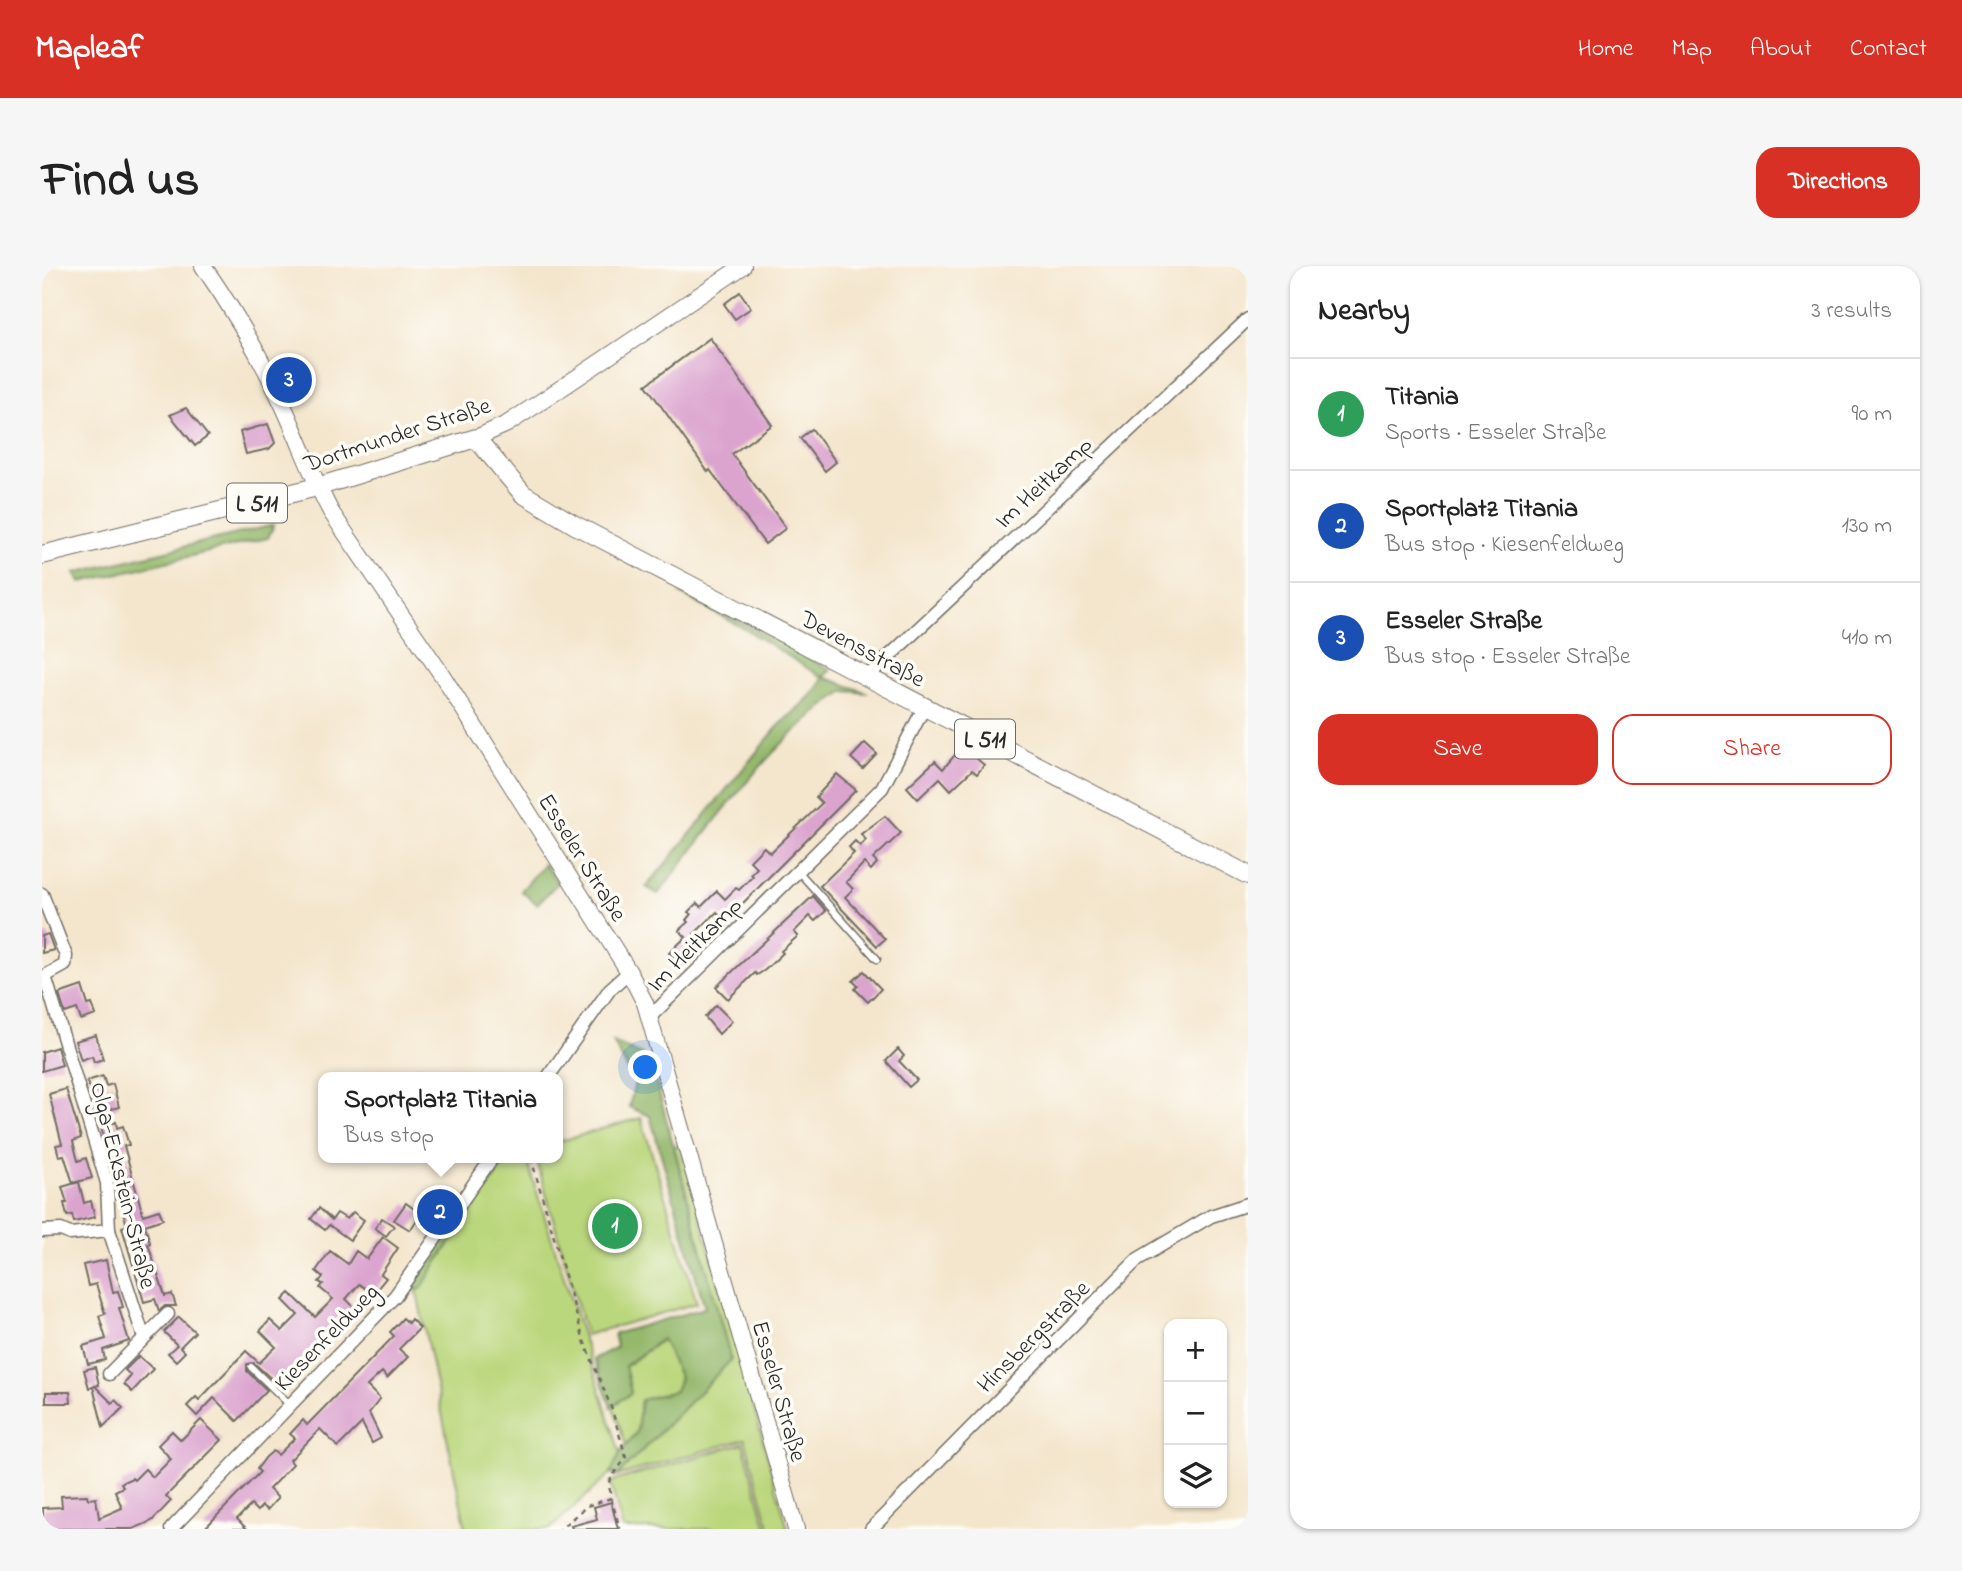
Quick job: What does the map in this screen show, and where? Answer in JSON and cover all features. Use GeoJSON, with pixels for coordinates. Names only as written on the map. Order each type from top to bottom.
{"type":"FeatureCollection","features":[{"type":"Feature","properties":{"kind":"main road","name":"Esseler Straße"},"geometry":{"type":"LineString","coordinates":[[203,266],[235,314],[274,386],[317,487],[331,512],[442,675],[629,972],[650,1017],[796,1529]]}},
{"type":"Feature","properties":{"kind":"main road","name":"Dortmunder Straße"},"geometry":{"type":"LineString","coordinates":[[42,555],[317,487],[476,438],[507,424],[551,396],[743,266]]}},
{"type":"Feature","properties":{"kind":"main road","name":"Devensstraße"},"geometry":{"type":"LineString","coordinates":[[476,438],[523,494],[575,525],[1248,875]]}},
{"type":"Feature","properties":{"kind":"street","name":"Im Heitkamp"},"geometry":{"type":"LineString","coordinates":[[867,677],[1248,319]]}},
{"type":"Feature","properties":{"kind":"street","name":"Im Heitkamp"},"geometry":{"type":"LineString","coordinates":[[650,1017],[881,788],[924,708]]}},
{"type":"Feature","properties":{"kind":"street","name":"Olga-Eckstein-Straße"},"geometry":{"type":"LineString","coordinates":[[42,894],[66,956],[65,965],[45,976],[107,1183],[109,1230],[144,1338]]}},
{"type":"Feature","properties":{"kind":"street"},"geometry":{"type":"LineString","coordinates":[[552,1072],[610,989],[629,972]]}},
{"type":"Feature","properties":{"kind":"street","name":"Kiesenfeldweg"},"geometry":{"type":"LineString","coordinates":[[171,1529],[395,1296],[488,1163]]}},
{"type":"Feature","properties":{"kind":"street","name":"Hinsbergstraße"},"geometry":{"type":"LineString","coordinates":[[871,1529],[1138,1259],[1211,1216],[1248,1204]]}},
{"type":"Feature","properties":{"kind":"street"},"geometry":{"type":"LineString","coordinates":[[42,1231],[61,1230],[70,1234],[109,1230]]}},
{"type":"Feature","properties":{"kind":"street","name":"Olga-Eckstein-Straße"},"geometry":{"type":"LineString","coordinates":[[109,1374],[168,1314]]}},
{"type":"Feature","properties":{"kind":"lane"},"geometry":{"type":"LineString","coordinates":[[798,871],[877,958]]}},
{"type":"Feature","properties":{"kind":"lane"},"geometry":{"type":"LineString","coordinates":[[251,1367],[290,1405]]}},
{"type":"Feature","properties":{"kind":"path"},"geometry":{"type":"LineString","coordinates":[[532,1163],[584,1341],[611,1408],[626,1457],[608,1485],[620,1529]]}},
{"type":"Feature","properties":{"kind":"path"},"geometry":{"type":"LineString","coordinates":[[560,1529],[587,1506],[611,1498]]}},
{"type":"Feature","properties":{"kind":"green space"},"geometry":{"type":"Polygon","coordinates":[[[274,525],[268,538],[81,582],[75,573],[274,525]]]}},
{"type":"Feature","properties":{"kind":"green space"},"geometry":{"type":"Polygon","coordinates":[[[685,592],[831,670],[823,677],[868,693],[844,691],[791,735],[744,785],[658,894],[646,887],[776,729],[808,699],[823,678],[747,630],[680,594],[685,592]]]}},
{"type":"Feature","properties":{"kind":"green space"},"geometry":{"type":"Polygon","coordinates":[[[544,864],[558,883],[537,904],[521,891],[544,864]]]}},
{"type":"Feature","properties":{"kind":"green space"},"geometry":{"type":"Polygon","coordinates":[[[613,1042],[650,1059],[731,1360],[617,1476],[611,1473],[620,1453],[637,1432],[641,1400],[675,1391],[680,1378],[662,1339],[625,1366],[631,1393],[611,1407],[594,1359],[617,1347],[614,1334],[705,1308],[650,1116],[629,1107],[635,1083],[613,1042]]]}},
{"type":"Feature","properties":{"kind":"green space"},"geometry":{"type":"Polygon","coordinates":[[[641,1118],[697,1303],[586,1335],[537,1163],[563,1163],[563,1140],[641,1118]]]}},
{"type":"Feature","properties":{"kind":"green space"},"geometry":{"type":"Polygon","coordinates":[[[674,1146],[680,1146],[788,1529],[770,1529],[745,1439],[617,1476],[731,1360],[674,1146]]]}},
{"type":"Feature","properties":{"kind":"green space"},"geometry":{"type":"Polygon","coordinates":[[[494,1163],[504,1163],[422,1288],[409,1292],[413,1278],[494,1163]]]}},
{"type":"Feature","properties":{"kind":"green space"},"geometry":{"type":"Polygon","coordinates":[[[504,1163],[528,1163],[620,1453],[611,1473],[550,1529],[466,1529],[417,1293],[504,1163]]]}},
{"type":"Feature","properties":{"kind":"green space"},"geometry":{"type":"Polygon","coordinates":[[[663,1339],[680,1378],[675,1391],[641,1400],[637,1432],[626,1445],[613,1406],[631,1392],[625,1367],[663,1339]]]}},
{"type":"Feature","properties":{"kind":"green space"},"geometry":{"type":"Polygon","coordinates":[[[743,1443],[767,1529],[623,1529],[610,1482],[743,1443]]]}},
{"type":"Feature","properties":{"kind":"building"},"geometry":{"type":"Polygon","coordinates":[[[740,292],[751,308],[735,319],[724,304],[740,292]]]}},
{"type":"Feature","properties":{"kind":"building"},"geometry":{"type":"Polygon","coordinates":[[[710,338],[772,425],[732,454],[786,528],[765,544],[710,470],[708,472],[646,385],[710,338]]]}},
{"type":"Feature","properties":{"kind":"building"},"geometry":{"type":"Polygon","coordinates":[[[186,408],[208,436],[195,446],[170,415],[186,408]]]}},
{"type":"Feature","properties":{"kind":"building"},"geometry":{"type":"Polygon","coordinates":[[[268,424],[275,443],[269,449],[246,454],[240,432],[268,424]]]}},
{"type":"Feature","properties":{"kind":"building"},"geometry":{"type":"Polygon","coordinates":[[[812,429],[836,462],[825,471],[800,438],[812,429]]]}},
{"type":"Feature","properties":{"kind":"building"},"geometry":{"type":"Polygon","coordinates":[[[865,743],[877,754],[863,769],[851,758],[865,743]]]}},
{"type":"Feature","properties":{"kind":"building"},"geometry":{"type":"Polygon","coordinates":[[[961,748],[984,765],[977,774],[972,770],[951,790],[940,778],[918,799],[907,787],[935,761],[943,769],[961,748]]]}},
{"type":"Feature","properties":{"kind":"building"},"geometry":{"type":"Polygon","coordinates":[[[837,774],[856,790],[725,921],[717,912],[694,934],[702,943],[680,964],[669,953],[686,937],[679,930],[688,922],[686,920],[691,914],[688,912],[697,903],[701,907],[717,891],[725,899],[736,888],[739,890],[757,868],[750,861],[764,847],[770,853],[822,803],[816,797],[837,774]]]}},
{"type":"Feature","properties":{"kind":"building"},"geometry":{"type":"Polygon","coordinates":[[[885,816],[901,833],[873,859],[877,863],[871,870],[864,863],[846,882],[853,889],[845,897],[885,939],[877,946],[820,886],[854,853],[849,847],[855,841],[860,846],[866,840],[861,834],[885,816]]]}},
{"type":"Feature","properties":{"kind":"building"},"geometry":{"type":"Polygon","coordinates":[[[813,896],[826,911],[815,921],[810,916],[794,932],[798,936],[781,951],[783,953],[765,970],[757,975],[755,973],[728,999],[716,987],[813,896]]]}},
{"type":"Feature","properties":{"kind":"building"},"geometry":{"type":"Polygon","coordinates":[[[48,934],[54,950],[42,953],[42,936],[48,934]]]}},
{"type":"Feature","properties":{"kind":"building"},"geometry":{"type":"Polygon","coordinates":[[[864,971],[881,989],[868,1002],[855,989],[858,986],[853,981],[864,971]]]}},
{"type":"Feature","properties":{"kind":"building"},"geometry":{"type":"Polygon","coordinates":[[[82,986],[88,1005],[92,1004],[96,1015],[81,1020],[77,1009],[65,1013],[59,994],[82,986]]]}},
{"type":"Feature","properties":{"kind":"building"},"geometry":{"type":"Polygon","coordinates":[[[716,1005],[732,1021],[719,1034],[705,1017],[716,1005]]]}},
{"type":"Feature","properties":{"kind":"building"},"geometry":{"type":"Polygon","coordinates":[[[96,1035],[103,1059],[94,1062],[92,1056],[81,1060],[75,1041],[96,1035]]]}},
{"type":"Feature","properties":{"kind":"building"},"geometry":{"type":"Polygon","coordinates":[[[57,1047],[62,1065],[42,1071],[42,1052],[57,1047]]]}},
{"type":"Feature","properties":{"kind":"building"},"geometry":{"type":"Polygon","coordinates":[[[898,1049],[904,1056],[899,1061],[917,1080],[909,1087],[886,1061],[898,1049]]]}},
{"type":"Feature","properties":{"kind":"building"},"geometry":{"type":"Polygon","coordinates":[[[103,1076],[106,1086],[113,1084],[119,1107],[108,1110],[106,1104],[95,1108],[87,1081],[103,1076]]]}},
{"type":"Feature","properties":{"kind":"building"},"geometry":{"type":"Polygon","coordinates":[[[66,1089],[81,1138],[73,1141],[78,1161],[86,1158],[92,1178],[73,1183],[64,1155],[59,1156],[56,1145],[62,1144],[49,1094],[66,1089]]]}},
{"type":"Feature","properties":{"kind":"building"},"geometry":{"type":"Polygon","coordinates":[[[116,1122],[117,1128],[123,1126],[129,1145],[124,1146],[143,1215],[159,1210],[163,1219],[145,1225],[150,1243],[148,1244],[165,1296],[172,1294],[176,1306],[165,1306],[159,1311],[155,1299],[144,1302],[122,1227],[127,1225],[101,1127],[116,1122]]]}},
{"type":"Feature","properties":{"kind":"building"},"geometry":{"type":"Polygon","coordinates":[[[79,1182],[84,1203],[91,1201],[95,1217],[74,1222],[72,1215],[67,1216],[64,1203],[67,1203],[62,1187],[79,1182]]]}},
{"type":"Feature","properties":{"kind":"building"},"geometry":{"type":"Polygon","coordinates":[[[406,1203],[421,1214],[410,1230],[394,1220],[406,1203]]]}},
{"type":"Feature","properties":{"kind":"building"},"geometry":{"type":"Polygon","coordinates":[[[319,1208],[332,1220],[337,1213],[347,1219],[353,1212],[364,1220],[350,1240],[329,1225],[325,1230],[311,1219],[319,1208]]]}},
{"type":"Feature","properties":{"kind":"building"},"geometry":{"type":"Polygon","coordinates":[[[382,1218],[394,1226],[386,1236],[375,1228],[382,1218]]]}},
{"type":"Feature","properties":{"kind":"building"},"geometry":{"type":"Polygon","coordinates":[[[383,1237],[398,1248],[381,1274],[386,1278],[373,1294],[359,1284],[346,1299],[358,1311],[337,1332],[332,1328],[277,1384],[254,1363],[247,1364],[247,1371],[267,1390],[237,1421],[214,1398],[197,1416],[187,1406],[196,1397],[199,1400],[246,1351],[259,1363],[276,1347],[260,1331],[270,1320],[282,1331],[298,1315],[283,1300],[290,1293],[315,1317],[333,1299],[320,1288],[323,1284],[319,1282],[323,1277],[316,1271],[330,1251],[348,1264],[356,1251],[367,1259],[383,1237]]]}},
{"type":"Feature","properties":{"kind":"building"},"geometry":{"type":"Polygon","coordinates":[[[106,1260],[113,1292],[118,1291],[123,1307],[119,1308],[129,1341],[103,1350],[105,1360],[88,1364],[83,1346],[106,1339],[99,1316],[105,1314],[96,1284],[88,1286],[83,1265],[106,1260]]]}},
{"type":"Feature","properties":{"kind":"building"},"geometry":{"type":"Polygon","coordinates":[[[179,1317],[195,1332],[180,1347],[185,1352],[176,1361],[168,1353],[177,1345],[164,1332],[179,1317]]]}},
{"type":"Feature","properties":{"kind":"building"},"geometry":{"type":"Polygon","coordinates":[[[403,1318],[408,1323],[411,1319],[420,1328],[399,1349],[408,1357],[387,1378],[382,1372],[367,1386],[380,1399],[369,1413],[381,1438],[372,1443],[362,1423],[338,1447],[320,1429],[290,1460],[293,1464],[269,1489],[278,1498],[267,1510],[262,1506],[257,1511],[251,1505],[237,1519],[247,1529],[204,1529],[260,1472],[257,1469],[266,1457],[273,1451],[278,1455],[295,1438],[290,1434],[303,1420],[307,1425],[394,1336],[390,1332],[403,1318]]]}},
{"type":"Feature","properties":{"kind":"building"},"geometry":{"type":"Polygon","coordinates":[[[139,1356],[153,1369],[132,1392],[124,1384],[131,1376],[125,1370],[139,1356]]]}},
{"type":"Feature","properties":{"kind":"building"},"geometry":{"type":"Polygon","coordinates":[[[95,1367],[99,1385],[95,1386],[112,1403],[115,1400],[123,1408],[103,1427],[93,1387],[89,1388],[84,1370],[95,1367]]]}},
{"type":"Feature","properties":{"kind":"building"},"geometry":{"type":"Polygon","coordinates":[[[46,1392],[70,1392],[71,1403],[46,1403],[46,1392]]]}},
{"type":"Feature","properties":{"kind":"building"},"geometry":{"type":"Polygon","coordinates":[[[201,1420],[222,1440],[166,1496],[171,1501],[152,1521],[133,1529],[43,1529],[43,1508],[62,1507],[61,1496],[87,1495],[88,1499],[96,1498],[99,1518],[122,1508],[115,1491],[123,1487],[121,1483],[132,1478],[134,1480],[145,1469],[153,1477],[171,1459],[158,1445],[172,1431],[181,1440],[201,1420]]]}},
{"type":"Feature","properties":{"kind":"building"},"geometry":{"type":"Polygon","coordinates":[[[611,1502],[618,1529],[572,1529],[571,1526],[597,1519],[594,1507],[611,1502]]]}},
{"type":"Feature","properties":{"kind":"place","name":"Esseler Straße"},"geometry":{"type":"Point","coordinates":[289,380]}},
{"type":"Feature","properties":{"kind":"place","name":"Sportplatz Titania"},"geometry":{"type":"Point","coordinates":[440,1212]}},
{"type":"Feature","properties":{"kind":"place","name":"Titania"},"geometry":{"type":"Point","coordinates":[615,1226]}}]}
